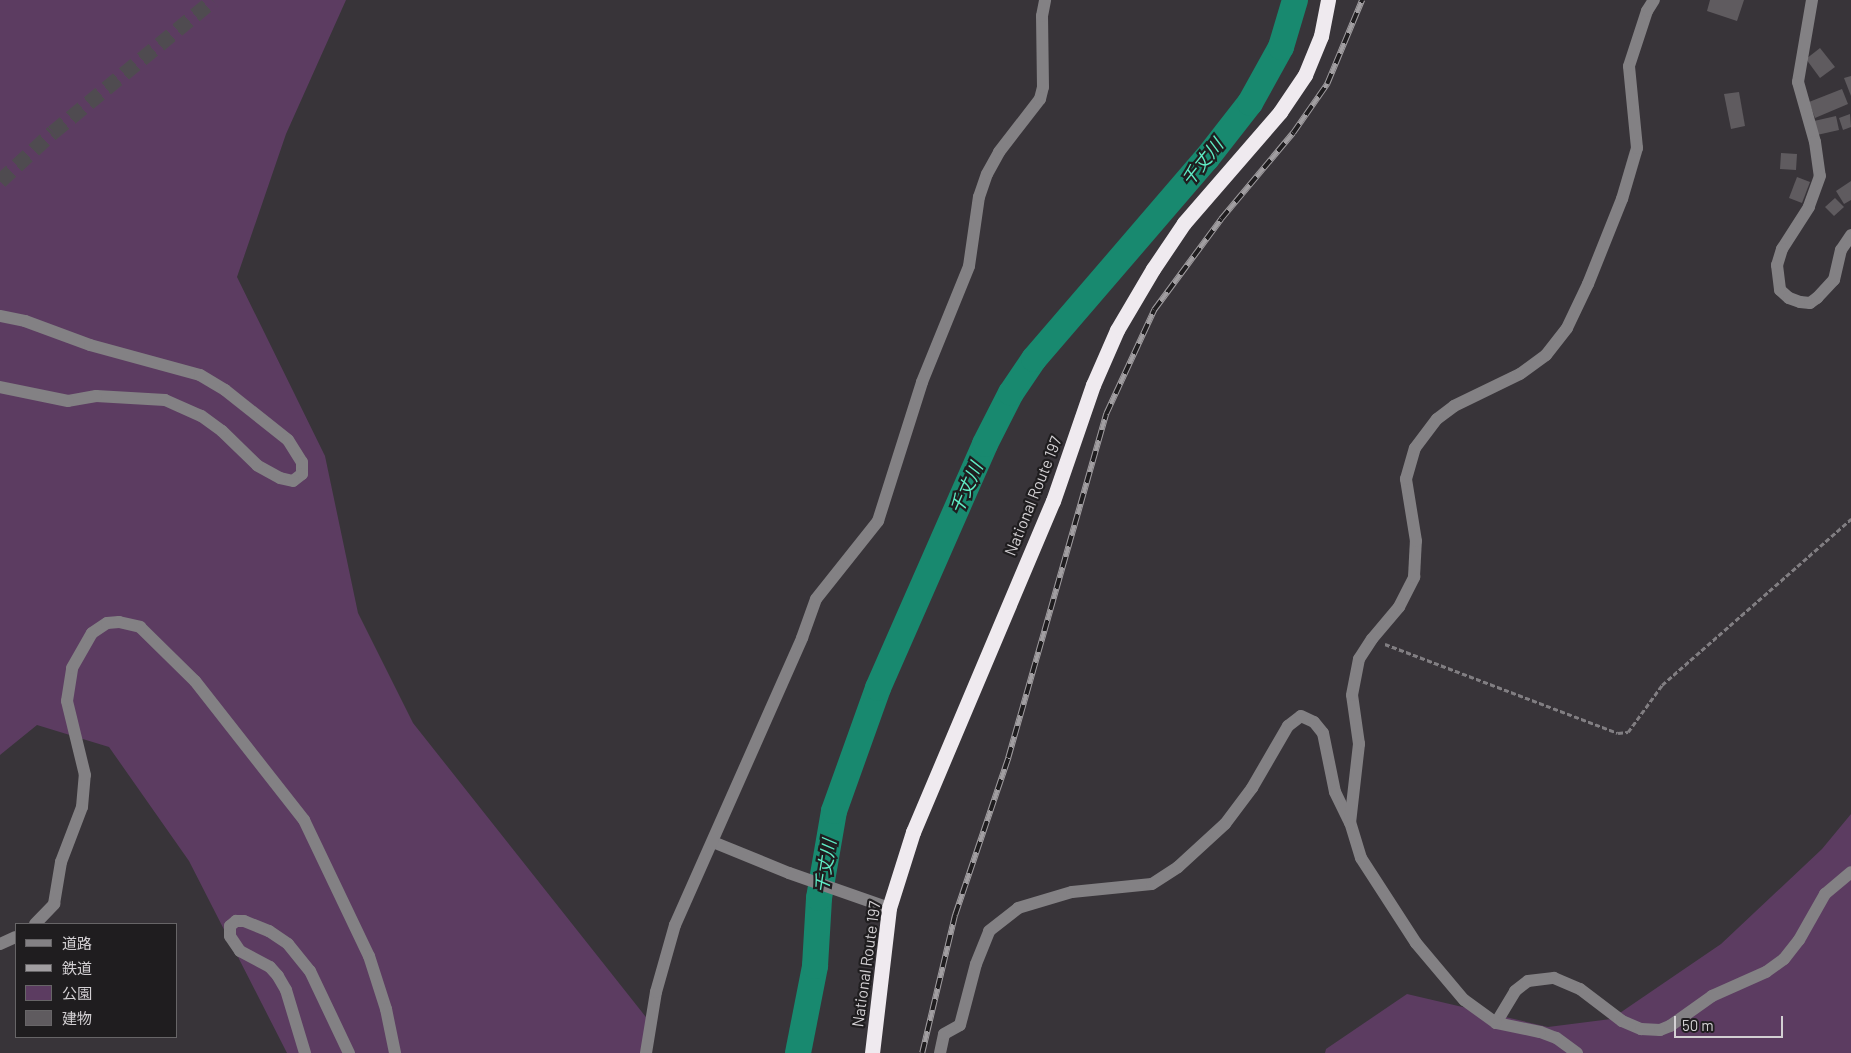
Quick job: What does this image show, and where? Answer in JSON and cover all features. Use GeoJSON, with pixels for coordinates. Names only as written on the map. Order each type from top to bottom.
{"type":"FeatureCollection","features":[{"type":"Feature","properties":{"kind":"highway","name":"National Route 197"},"geometry":{"type":"LineString","coordinates":[[872,1053],[889,908],[913,832],[1054,501],[1093,385],[1117,330],[1184,223],[1280,112],[1305,75],[1320,36],[1328,0]]}},
{"type":"Feature","properties":{"kind":"street"},"geometry":{"type":"LineString","coordinates":[[646,1053],[658,985],[675,925],[713,842],[816,599],[864,541],[886,502],[922,382],[969,266],[979,197],[987,174],[999,152],[1040,100],[1043,87],[1042,16],[1045,0]]}},
{"type":"Feature","properties":{"kind":"street"},"geometry":{"type":"LineString","coordinates":[[1350,823],[1359,744],[1352,695],[1354,675],[1372,639],[1399,608],[1414,577],[1416,541],[1406,479],[1415,448],[1437,419],[1454,406],[1520,374],[1546,355],[1568,328],[1622,199],[1637,148],[1629,66],[1647,11],[1654,0]]}},
{"type":"Feature","properties":{"kind":"street"},"geometry":{"type":"LineString","coordinates":[[1812,0],[1798,82],[1815,142],[1820,176],[1809,207],[1782,249],[1777,265],[1780,290],[1788,298],[1800,302],[1810,303],[1818,298],[1834,280],[1841,250],[1851,236]]}},
{"type":"Feature","properties":{"kind":"street"},"geometry":{"type":"LineString","coordinates":[[0,316],[25,321],[90,345],[200,375],[225,390],[288,440],[299,455],[302,474],[293,480],[280,478],[257,465],[222,430],[201,416],[165,400],[96,396],[68,401],[0,387]]}},
{"type":"Feature","properties":{"kind":"street"},"geometry":{"type":"LineString","coordinates":[[36,923],[54,904],[61,862],[82,807],[85,775],[67,701],[72,668],[92,633],[106,623],[119,622],[140,627],[195,681],[304,820],[369,956],[386,1009],[395,1053]]}},
{"type":"Feature","properties":{"kind":"street"},"geometry":{"type":"LineString","coordinates":[[940,1053],[944,1034],[960,1025],[976,964],[989,931],[1018,908],[1072,892],[1152,884],[1178,867],[1226,824],[1252,788],[1288,726],[1301,716],[1314,722],[1323,733],[1335,792],[1350,823],[1361,858],[1416,943],[1464,1000],[1496,1024],[1540,1032],[1577,1053]]}},
{"type":"Feature","properties":{"kind":"street"},"geometry":{"type":"LineString","coordinates":[[713,842],[789,874],[889,908]]}},
{"type":"Feature","properties":{"kind":"street"},"geometry":{"type":"LineString","coordinates":[[1496,1024],[1515,990],[1528,981],[1554,978],[1580,989],[1622,1021],[1635,1026],[1660,1030],[1670,1026],[1712,996],[1766,972],[1784,959],[1799,940],[1825,894],[1851,872]]}},
{"type":"Feature","properties":{"kind":"street"},"geometry":{"type":"LineString","coordinates":[[305,1053],[286,990],[270,967],[240,951],[230,936],[230,926],[236,921],[244,921],[269,931],[288,944],[310,971],[349,1053]]}},
{"type":"Feature","properties":{"kind":"street"},"geometry":{"type":"LineString","coordinates":[[0,944],[15,936]]}},
{"type":"Feature","properties":{"kind":"path"},"geometry":{"type":"LineString","coordinates":[[1372,639],[1599,727],[1618,733],[1628,732],[1662,685],[1851,519]]}},
{"type":"Feature","properties":{"kind":"green space"},"geometry":{"type":"Polygon","coordinates":[[[0,0],[346,0],[286,134],[237,277],[325,456],[358,613],[413,723],[653,1026],[644,1053],[287,1053],[189,861],[109,747],[37,725],[0,755],[0,0]]]}},
{"type":"Feature","properties":{"kind":"green space"},"geometry":{"type":"Polygon","coordinates":[[[1851,814],[1851,1053],[1325,1053],[1326,1049],[1407,994],[1548,1027],[1611,1019],[1721,944],[1822,849],[1851,814]]]}},
{"type":"Feature","properties":{"kind":"building"},"geometry":{"type":"Polygon","coordinates":[[[1710,0],[1744,0],[1737,21],[1707,11],[1710,0]]]}},
{"type":"Feature","properties":{"kind":"building"},"geometry":{"type":"Polygon","coordinates":[[[1820,48],[1835,67],[1820,78],[1806,59],[1820,48]]]}},
{"type":"Feature","properties":{"kind":"building"},"geometry":{"type":"Polygon","coordinates":[[[1851,76],[1851,96],[1844,78],[1851,76]]]}},
{"type":"Feature","properties":{"kind":"building"},"geometry":{"type":"Polygon","coordinates":[[[1842,89],[1848,104],[1815,118],[1809,102],[1842,89]]]}},
{"type":"Feature","properties":{"kind":"building"},"geometry":{"type":"Polygon","coordinates":[[[1739,92],[1745,126],[1731,129],[1724,94],[1739,92]]]}},
{"type":"Feature","properties":{"kind":"building"},"geometry":{"type":"Polygon","coordinates":[[[1850,114],[1851,127],[1843,130],[1839,118],[1850,114]]]}},
{"type":"Feature","properties":{"kind":"building"},"geometry":{"type":"Polygon","coordinates":[[[1836,116],[1839,130],[1817,135],[1814,121],[1836,116]]]}},
{"type":"Feature","properties":{"kind":"building"},"geometry":{"type":"Polygon","coordinates":[[[1781,153],[1797,154],[1796,170],[1780,169],[1781,153]]]}},
{"type":"Feature","properties":{"kind":"building"},"geometry":{"type":"Polygon","coordinates":[[[1797,177],[1810,182],[1802,203],[1789,198],[1797,177]]]}},
{"type":"Feature","properties":{"kind":"building"},"geometry":{"type":"Polygon","coordinates":[[[1851,181],[1851,200],[1844,204],[1836,191],[1851,181]]]}},
{"type":"Feature","properties":{"kind":"building"},"geometry":{"type":"Polygon","coordinates":[[[1835,198],[1844,207],[1834,216],[1825,207],[1835,198]]]}},
{"type":"Feature","properties":{"kind":"waterway","name":"千丈川"},"geometry":{"type":"LineString","coordinates":[[798,1053],[815,966],[819,898],[834,811],[878,688],[985,444],[1011,393],[1034,359],[1207,158],[1250,103],[1281,47],[1295,0]]}},
{"type":"Feature","properties":{"kind":"tunnel"},"geometry":{"type":"LineString","coordinates":[[0,181],[53,132],[213,0]]}},
{"type":"Feature","properties":{"kind":"railway"},"geometry":{"type":"LineString","coordinates":[[922,1053],[955,915],[1008,758],[1106,414],[1154,310],[1221,219],[1293,133],[1327,84],[1362,0]]}}]}
